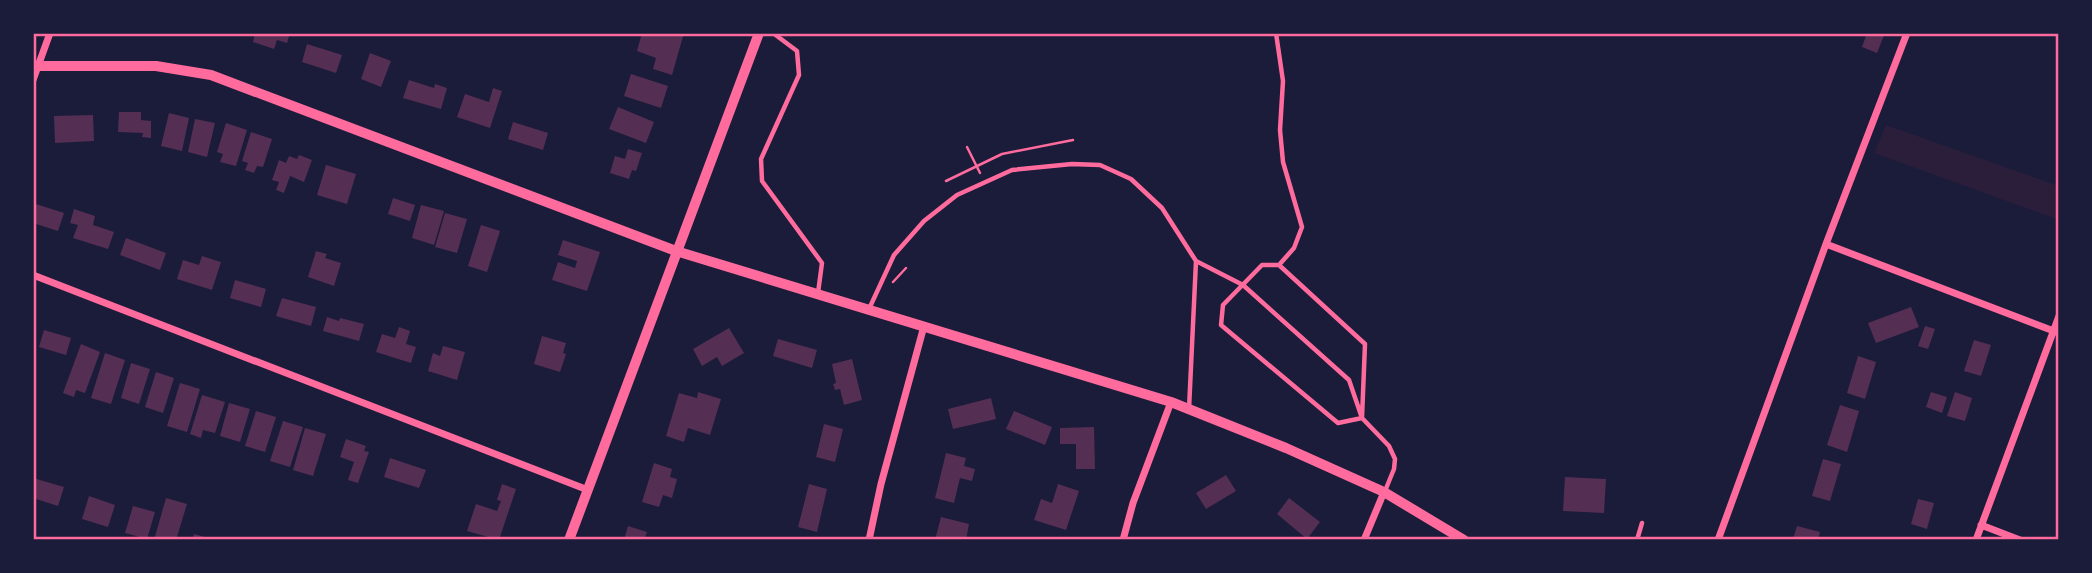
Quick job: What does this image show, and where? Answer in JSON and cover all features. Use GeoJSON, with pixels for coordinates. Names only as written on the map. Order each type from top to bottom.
{"type":"FeatureCollection","features":[{"type":"Feature","properties":{"kind":"street"},"geometry":{"type":"LineString","coordinates":[[33,80],[35,67],[50,33]]}},
{"type":"Feature","properties":{"kind":"street"},"geometry":{"type":"LineString","coordinates":[[569,540],[759,33]]}},
{"type":"Feature","properties":{"kind":"street"},"geometry":{"type":"LineString","coordinates":[[1718,540],[1826,244],[1907,33]]}},
{"type":"Feature","properties":{"kind":"street"},"geometry":{"type":"LineString","coordinates":[[35,67],[156,66],[211,75],[676,251],[1171,402],[1286,448],[1384,492],[1464,540]]}},
{"type":"Feature","properties":{"kind":"street"},"geometry":{"type":"LineString","coordinates":[[1826,244],[2056,332]]}},
{"type":"Feature","properties":{"kind":"street"},"geometry":{"type":"LineString","coordinates":[[33,275],[588,490]]}},
{"type":"Feature","properties":{"kind":"street"},"geometry":{"type":"LineString","coordinates":[[1976,540],[2056,332],[2059,316]]}},
{"type":"Feature","properties":{"kind":"street"},"geometry":{"type":"LineString","coordinates":[[869,540],[881,484],[924,326]]}},
{"type":"Feature","properties":{"kind":"street"},"geometry":{"type":"LineString","coordinates":[[1123,540],[1133,503],[1171,402]]}},
{"type":"Feature","properties":{"kind":"street"},"geometry":{"type":"LineString","coordinates":[[1364,540],[1384,492]]}},
{"type":"Feature","properties":{"kind":"street"},"geometry":{"type":"LineString","coordinates":[[1981,525],[2020,540]]}},
{"type":"Feature","properties":{"kind":"lane"},"geometry":{"type":"LineString","coordinates":[[773,33],[797,51],[799,75],[761,159],[762,181],[822,263],[818,294]]}},
{"type":"Feature","properties":{"kind":"lane"},"geometry":{"type":"LineString","coordinates":[[1276,33],[1283,81],[1280,130],[1283,162],[1302,227],[1294,248],[1279,265]]}},
{"type":"Feature","properties":{"kind":"lane"},"geometry":{"type":"LineString","coordinates":[[869,310],[894,255],[924,221],[957,195],[1012,170],[1072,164],[1100,165],[1131,179],[1162,208],[1196,261],[1243,285],[1349,380],[1362,418],[1389,446],[1395,459],[1394,470],[1384,492]]}},
{"type":"Feature","properties":{"kind":"lane"},"geometry":{"type":"LineString","coordinates":[[1189,410],[1196,261]]}},
{"type":"Feature","properties":{"kind":"lane"},"geometry":{"type":"LineString","coordinates":[[1262,265],[1279,265],[1365,344],[1362,418],[1338,423],[1221,325],[1223,305],[1262,265]]}},
{"type":"Feature","properties":{"kind":"lane"},"geometry":{"type":"LineString","coordinates":[[1637,540],[1642,523]]}},
{"type":"Feature","properties":{"kind":"path"},"geometry":{"type":"LineString","coordinates":[[946,181],[1002,154],[1073,140]]}},
{"type":"Feature","properties":{"kind":"path"},"geometry":{"type":"LineString","coordinates":[[967,147],[984,183]]}},
{"type":"Feature","properties":{"kind":"path"},"geometry":{"type":"LineString","coordinates":[[893,282],[906,268]]}},
{"type":"Feature","properties":{"kind":"shaded area"},"geometry":{"type":"Polygon","coordinates":[[[1886,125],[2059,186],[2059,220],[1874,153],[1886,125]]]}},
{"type":"Feature","properties":{"kind":"building"},"geometry":{"type":"Polygon","coordinates":[[[255,33],[290,33],[287,43],[277,40],[274,49],[253,42],[255,33]]]}},
{"type":"Feature","properties":{"kind":"building"},"geometry":{"type":"Polygon","coordinates":[[[642,33],[684,33],[672,75],[653,69],[656,58],[637,51],[642,33]]]}},
{"type":"Feature","properties":{"kind":"building"},"geometry":{"type":"Polygon","coordinates":[[[1867,33],[1885,33],[1877,53],[1862,47],[1867,33]]]}},
{"type":"Feature","properties":{"kind":"building"},"geometry":{"type":"Polygon","coordinates":[[[307,44],[342,55],[336,73],[302,62],[307,44]]]}},
{"type":"Feature","properties":{"kind":"building"},"geometry":{"type":"Polygon","coordinates":[[[370,53],[391,61],[381,87],[361,79],[370,53]]]}},
{"type":"Feature","properties":{"kind":"building"},"geometry":{"type":"Polygon","coordinates":[[[631,74],[668,86],[661,108],[624,96],[631,74]]]}},
{"type":"Feature","properties":{"kind":"building"},"geometry":{"type":"Polygon","coordinates":[[[409,80],[434,88],[435,84],[447,88],[441,109],[403,98],[409,80]]]}},
{"type":"Feature","properties":{"kind":"building"},"geometry":{"type":"Polygon","coordinates":[[[493,88],[502,91],[490,128],[457,117],[465,94],[489,102],[493,88]]]}},
{"type":"Feature","properties":{"kind":"building"},"geometry":{"type":"Polygon","coordinates":[[[618,107],[654,122],[646,143],[609,129],[618,107]]]}},
{"type":"Feature","properties":{"kind":"building"},"geometry":{"type":"Polygon","coordinates":[[[119,112],[141,112],[141,120],[151,121],[151,138],[142,137],[143,133],[118,132],[119,112]]]}},
{"type":"Feature","properties":{"kind":"building"},"geometry":{"type":"Polygon","coordinates":[[[169,113],[189,118],[182,151],[161,146],[169,113]]]}},
{"type":"Feature","properties":{"kind":"building"},"geometry":{"type":"Polygon","coordinates":[[[93,115],[94,141],[55,143],[54,116],[93,115]]]}},
{"type":"Feature","properties":{"kind":"building"},"geometry":{"type":"Polygon","coordinates":[[[195,119],[215,123],[207,157],[188,152],[195,119]]]}},
{"type":"Feature","properties":{"kind":"building"},"geometry":{"type":"Polygon","coordinates":[[[513,122],[548,133],[543,150],[508,139],[513,122]]]}},
{"type":"Feature","properties":{"kind":"building"},"geometry":{"type":"Polygon","coordinates":[[[226,123],[247,130],[236,166],[220,162],[223,154],[217,152],[226,123]]]}},
{"type":"Feature","properties":{"kind":"building"},"geometry":{"type":"Polygon","coordinates":[[[251,132],[272,139],[263,167],[257,166],[254,173],[245,170],[248,163],[242,161],[251,132]]]}},
{"type":"Feature","properties":{"kind":"building"},"geometry":{"type":"Polygon","coordinates":[[[628,149],[642,153],[636,171],[632,170],[629,179],[610,173],[615,156],[625,159],[628,149]]]}},
{"type":"Feature","properties":{"kind":"building"},"geometry":{"type":"Polygon","coordinates":[[[299,155],[312,160],[304,182],[290,176],[284,193],[276,190],[279,182],[272,180],[279,160],[286,163],[289,156],[297,159],[299,155]]]}},
{"type":"Feature","properties":{"kind":"building"},"geometry":{"type":"Polygon","coordinates":[[[326,165],[356,174],[347,204],[317,195],[326,165]]]}},
{"type":"Feature","properties":{"kind":"building"},"geometry":{"type":"Polygon","coordinates":[[[393,198],[415,205],[410,221],[388,214],[393,198]]]}},
{"type":"Feature","properties":{"kind":"building"},"geometry":{"type":"Polygon","coordinates":[[[33,203],[64,213],[58,231],[33,223],[33,203]]]}},
{"type":"Feature","properties":{"kind":"building"},"geometry":{"type":"Polygon","coordinates":[[[421,205],[444,211],[434,245],[412,238],[421,205]]]}},
{"type":"Feature","properties":{"kind":"building"},"geometry":{"type":"Polygon","coordinates":[[[74,209],[95,216],[93,225],[114,232],[108,249],[73,238],[78,225],[70,223],[74,209]]]}},
{"type":"Feature","properties":{"kind":"building"},"geometry":{"type":"Polygon","coordinates":[[[445,213],[467,219],[457,253],[435,247],[445,213]]]}},
{"type":"Feature","properties":{"kind":"building"},"geometry":{"type":"Polygon","coordinates":[[[481,225],[500,231],[487,272],[468,266],[481,225]]]}},
{"type":"Feature","properties":{"kind":"building"},"geometry":{"type":"Polygon","coordinates":[[[126,238],[166,253],[160,270],[120,255],[126,238]]]}},
{"type":"Feature","properties":{"kind":"building"},"geometry":{"type":"Polygon","coordinates":[[[563,240],[600,252],[587,291],[552,280],[558,262],[575,268],[577,261],[558,255],[563,240]]]}},
{"type":"Feature","properties":{"kind":"building"},"geometry":{"type":"Polygon","coordinates":[[[316,251],[327,254],[325,258],[341,263],[334,286],[308,277],[316,251]]]}},
{"type":"Feature","properties":{"kind":"building"},"geometry":{"type":"Polygon","coordinates":[[[202,256],[221,262],[212,290],[177,279],[183,260],[199,265],[202,256]]]}},
{"type":"Feature","properties":{"kind":"building"},"geometry":{"type":"Polygon","coordinates":[[[235,280],[266,289],[261,307],[230,298],[235,280]]]}},
{"type":"Feature","properties":{"kind":"building"},"geometry":{"type":"Polygon","coordinates":[[[282,298],[316,307],[311,326],[276,316],[282,298]]]}},
{"type":"Feature","properties":{"kind":"building"},"geometry":{"type":"Polygon","coordinates":[[[1911,307],[1919,327],[1876,343],[1868,323],[1911,307]]]}},
{"type":"Feature","properties":{"kind":"building"},"geometry":{"type":"Polygon","coordinates":[[[327,317],[364,324],[359,341],[323,331],[327,317]]]}},
{"type":"Feature","properties":{"kind":"building"},"geometry":{"type":"Polygon","coordinates":[[[1925,326],[1935,329],[1928,349],[1918,346],[1925,326]]]}},
{"type":"Feature","properties":{"kind":"building"},"geometry":{"type":"Polygon","coordinates":[[[399,327],[410,331],[406,344],[416,347],[411,363],[376,352],[382,334],[395,338],[399,327]]]}},
{"type":"Feature","properties":{"kind":"building"},"geometry":{"type":"Polygon","coordinates":[[[729,328],[744,353],[722,366],[717,357],[702,366],[693,349],[729,328]]]}},
{"type":"Feature","properties":{"kind":"building"},"geometry":{"type":"Polygon","coordinates":[[[44,330],[71,338],[66,355],[39,347],[44,330]]]}},
{"type":"Feature","properties":{"kind":"building"},"geometry":{"type":"Polygon","coordinates":[[[542,336],[566,343],[563,353],[566,354],[560,372],[534,364],[542,336]]]}},
{"type":"Feature","properties":{"kind":"building"},"geometry":{"type":"Polygon","coordinates":[[[778,339],[817,350],[812,368],[773,356],[778,339]]]}},
{"type":"Feature","properties":{"kind":"building"},"geometry":{"type":"Polygon","coordinates":[[[1974,340],[1991,345],[1981,376],[1964,371],[1974,340]]]}},
{"type":"Feature","properties":{"kind":"building"},"geometry":{"type":"Polygon","coordinates":[[[81,344],[100,352],[85,393],[76,390],[74,397],[63,393],[81,344]]]}},
{"type":"Feature","properties":{"kind":"building"},"geometry":{"type":"Polygon","coordinates":[[[443,346],[465,352],[457,380],[428,371],[433,353],[440,356],[443,346]]]}},
{"type":"Feature","properties":{"kind":"building"},"geometry":{"type":"Polygon","coordinates":[[[105,353],[125,360],[111,404],[91,398],[105,353]]]}},
{"type":"Feature","properties":{"kind":"building"},"geometry":{"type":"Polygon","coordinates":[[[1858,356],[1876,362],[1865,399],[1847,393],[1858,356]]]}},
{"type":"Feature","properties":{"kind":"building"},"geometry":{"type":"Polygon","coordinates":[[[852,359],[862,400],[844,405],[840,389],[835,390],[833,384],[836,383],[832,364],[852,359]]]}},
{"type":"Feature","properties":{"kind":"building"},"geometry":{"type":"Polygon","coordinates":[[[131,363],[150,369],[139,404],[121,398],[131,363]]]}},
{"type":"Feature","properties":{"kind":"building"},"geometry":{"type":"Polygon","coordinates":[[[156,372],[174,378],[163,413],[145,407],[156,372]]]}},
{"type":"Feature","properties":{"kind":"building"},"geometry":{"type":"Polygon","coordinates":[[[180,383],[200,389],[187,432],[167,426],[180,383]]]}},
{"type":"Feature","properties":{"kind":"building"},"geometry":{"type":"Polygon","coordinates":[[[698,392],[721,399],[710,435],[688,428],[684,442],[666,436],[679,393],[697,398],[698,392]]]}},
{"type":"Feature","properties":{"kind":"building"},"geometry":{"type":"Polygon","coordinates":[[[1931,392],[1947,397],[1942,413],[1926,407],[1931,392]]]}},
{"type":"Feature","properties":{"kind":"building"},"geometry":{"type":"Polygon","coordinates":[[[1955,392],[1972,398],[1965,421],[1947,416],[1955,392]]]}},
{"type":"Feature","properties":{"kind":"building"},"geometry":{"type":"Polygon","coordinates":[[[202,395],[225,402],[215,433],[203,430],[201,438],[190,434],[202,395]]]}},
{"type":"Feature","properties":{"kind":"building"},"geometry":{"type":"Polygon","coordinates":[[[991,398],[996,419],[953,429],[948,409],[991,398]]]}},
{"type":"Feature","properties":{"kind":"building"},"geometry":{"type":"Polygon","coordinates":[[[229,403],[250,409],[240,442],[220,436],[229,403]]]}},
{"type":"Feature","properties":{"kind":"building"},"geometry":{"type":"Polygon","coordinates":[[[1840,405],[1859,411],[1847,452],[1827,445],[1840,405]]]}},
{"type":"Feature","properties":{"kind":"building"},"geometry":{"type":"Polygon","coordinates":[[[256,411],[276,417],[265,452],[245,446],[256,411]]]}},
{"type":"Feature","properties":{"kind":"building"},"geometry":{"type":"Polygon","coordinates":[[[1014,411],[1052,427],[1045,445],[1006,429],[1014,411]]]}},
{"type":"Feature","properties":{"kind":"building"},"geometry":{"type":"Polygon","coordinates":[[[283,421],[303,427],[290,467],[270,461],[283,421]]]}},
{"type":"Feature","properties":{"kind":"building"},"geometry":{"type":"Polygon","coordinates":[[[824,424],[843,429],[835,462],[816,457],[824,424]]]}},
{"type":"Feature","properties":{"kind":"building"},"geometry":{"type":"Polygon","coordinates":[[[1094,427],[1095,469],[1076,469],[1076,444],[1060,444],[1060,428],[1094,427]]]}},
{"type":"Feature","properties":{"kind":"building"},"geometry":{"type":"Polygon","coordinates":[[[305,428],[326,434],[313,476],[293,470],[305,428]]]}},
{"type":"Feature","properties":{"kind":"building"},"geometry":{"type":"Polygon","coordinates":[[[346,439],[366,446],[364,451],[369,452],[358,483],[348,480],[354,462],[340,457],[346,439]]]}},
{"type":"Feature","properties":{"kind":"building"},"geometry":{"type":"Polygon","coordinates":[[[946,453],[966,458],[964,466],[975,469],[972,481],[960,478],[954,503],[935,498],[946,453]]]}},
{"type":"Feature","properties":{"kind":"building"},"geometry":{"type":"Polygon","coordinates":[[[390,458],[426,470],[419,488],[384,477],[390,458]]]}},
{"type":"Feature","properties":{"kind":"building"},"geometry":{"type":"Polygon","coordinates":[[[1823,459],[1841,464],[1830,501],[1812,496],[1823,459]]]}},
{"type":"Feature","properties":{"kind":"building"},"geometry":{"type":"Polygon","coordinates":[[[654,463],[672,469],[670,477],[677,479],[672,498],[663,495],[659,507],[642,502],[654,463]]]}},
{"type":"Feature","properties":{"kind":"building"},"geometry":{"type":"Polygon","coordinates":[[[1226,475],[1236,491],[1206,509],[1196,493],[1226,475]]]}},
{"type":"Feature","properties":{"kind":"building"},"geometry":{"type":"Polygon","coordinates":[[[1565,477],[1606,479],[1604,513],[1563,511],[1565,477]]]}},
{"type":"Feature","properties":{"kind":"building"},"geometry":{"type":"Polygon","coordinates":[[[33,478],[64,487],[58,506],[33,498],[33,478]]]}},
{"type":"Feature","properties":{"kind":"building"},"geometry":{"type":"Polygon","coordinates":[[[502,484],[516,489],[499,540],[467,531],[476,504],[497,511],[501,501],[497,500],[502,484]]]}},
{"type":"Feature","properties":{"kind":"building"},"geometry":{"type":"Polygon","coordinates":[[[809,484],[827,489],[817,532],[798,527],[809,484]]]}},
{"type":"Feature","properties":{"kind":"building"},"geometry":{"type":"Polygon","coordinates":[[[1058,484],[1079,491],[1066,530],[1034,520],[1041,499],[1052,503],[1058,484]]]}},
{"type":"Feature","properties":{"kind":"building"},"geometry":{"type":"Polygon","coordinates":[[[89,496],[115,505],[108,527],[82,519],[89,496]]]}},
{"type":"Feature","properties":{"kind":"building"},"geometry":{"type":"Polygon","coordinates":[[[166,498],[187,504],[176,540],[154,540],[166,498]]]}},
{"type":"Feature","properties":{"kind":"building"},"geometry":{"type":"Polygon","coordinates":[[[1289,498],[1320,522],[1307,539],[1277,514],[1289,498]]]}},
{"type":"Feature","properties":{"kind":"building"},"geometry":{"type":"Polygon","coordinates":[[[1918,499],[1934,503],[1927,529],[1911,524],[1918,499]]]}},
{"type":"Feature","properties":{"kind":"building"},"geometry":{"type":"Polygon","coordinates":[[[133,506],[155,512],[147,539],[125,533],[133,506]]]}},
{"type":"Feature","properties":{"kind":"building"},"geometry":{"type":"Polygon","coordinates":[[[941,517],[969,524],[966,540],[935,540],[941,517]]]}},
{"type":"Feature","properties":{"kind":"building"},"geometry":{"type":"Polygon","coordinates":[[[628,526],[647,532],[644,540],[624,540],[628,526]]]}},
{"type":"Feature","properties":{"kind":"building"},"geometry":{"type":"Polygon","coordinates":[[[1797,526],[1820,532],[1818,540],[1793,539],[1797,526]]]}},
{"type":"Feature","properties":{"kind":"building"},"geometry":{"type":"Polygon","coordinates":[[[194,534],[212,539],[212,540],[192,540],[194,534]]]}}]}
